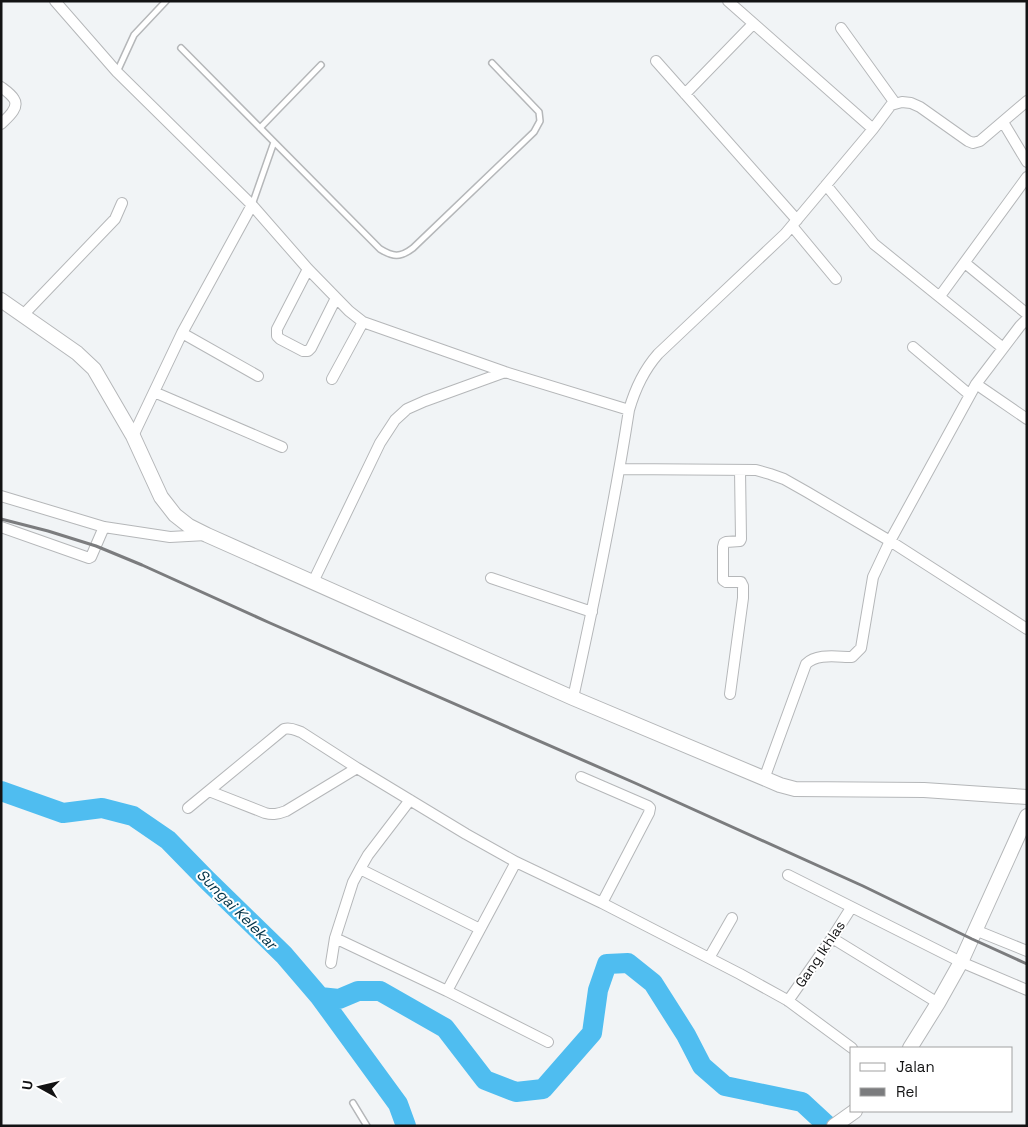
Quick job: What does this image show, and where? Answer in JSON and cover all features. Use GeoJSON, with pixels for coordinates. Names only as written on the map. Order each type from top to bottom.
{"type":"FeatureCollection","features":[{"type":"Feature","properties":{"kind":"street"},"geometry":{"type":"LineString","coordinates":[[55,1],[117,72],[252,205],[336,298],[364,322],[505,372],[629,410]]}},
{"type":"Feature","properties":{"kind":"street"},"geometry":{"type":"LineString","coordinates":[[728,1],[873,129]]}},
{"type":"Feature","properties":{"kind":"street"},"geometry":{"type":"LineString","coordinates":[[686,94],[753,24]]}},
{"type":"Feature","properties":{"kind":"street"},"geometry":{"type":"LineString","coordinates":[[841,28],[895,103]]}},
{"type":"Feature","properties":{"kind":"street"},"geometry":{"type":"LineString","coordinates":[[656,61],[794,223],[836,279]]}},
{"type":"Feature","properties":{"kind":"street"},"geometry":{"type":"LineString","coordinates":[[1,86],[14,98],[15,103],[10,115],[1,124]]}},
{"type":"Feature","properties":{"kind":"street"},"geometry":{"type":"LineString","coordinates":[[573,698],[620,469],[629,410],[643,375],[650,364],[658,354],[778,241],[891,105],[902,102],[920,107],[973,143],[980,141],[1027,101]]}},
{"type":"Feature","properties":{"kind":"street"},"geometry":{"type":"LineString","coordinates":[[1003,122],[1027,162]]}},
{"type":"Feature","properties":{"kind":"street"},"geometry":{"type":"LineString","coordinates":[[940,296],[1027,177]]}},
{"type":"Feature","properties":{"kind":"street"},"geometry":{"type":"LineString","coordinates":[[826,185],[874,244],[1003,348]]}},
{"type":"Feature","properties":{"kind":"street"},"geometry":{"type":"LineString","coordinates":[[23,315],[114,219],[122,203]]}},
{"type":"Feature","properties":{"kind":"street"},"geometry":{"type":"LineString","coordinates":[[133,436],[182,333],[252,205]]}},
{"type":"Feature","properties":{"kind":"street"},"geometry":{"type":"LineString","coordinates":[[964,263],[1027,314]]}},
{"type":"Feature","properties":{"kind":"street"},"geometry":{"type":"LineString","coordinates":[[308,269],[277,329],[277,336],[303,352],[308,351],[336,298]]}},
{"type":"Feature","properties":{"kind":"street"},"geometry":{"type":"LineString","coordinates":[[1,300],[77,353],[94,369],[133,436],[161,497],[175,515],[189,526],[207,535],[573,698],[764,779],[795,789],[924,790],[1027,796]]}},
{"type":"Feature","properties":{"kind":"street"},"geometry":{"type":"LineString","coordinates":[[332,379],[364,322]]}},
{"type":"Feature","properties":{"kind":"street"},"geometry":{"type":"LineString","coordinates":[[764,779],[806,664],[810,659],[818,657],[852,657],[860,648],[873,577],[890,541],[976,384],[1003,348],[1025,325]]}},
{"type":"Feature","properties":{"kind":"street"},"geometry":{"type":"LineString","coordinates":[[182,333],[258,376]]}},
{"type":"Feature","properties":{"kind":"street"},"geometry":{"type":"LineString","coordinates":[[913,347],[970,395]]}},
{"type":"Feature","properties":{"kind":"street"},"geometry":{"type":"LineString","coordinates":[[313,582],[380,443],[395,420],[407,409],[425,401],[505,372]]}},
{"type":"Feature","properties":{"kind":"street"},"geometry":{"type":"LineString","coordinates":[[976,384],[1027,418]]}},
{"type":"Feature","properties":{"kind":"street"},"geometry":{"type":"LineString","coordinates":[[154,392],[282,447]]}},
{"type":"Feature","properties":{"kind":"street"},"geometry":{"type":"LineString","coordinates":[[620,469],[756,470],[784,479],[890,541],[1027,629]]}},
{"type":"Feature","properties":{"kind":"street"},"geometry":{"type":"LineString","coordinates":[[730,694],[743,586],[741,582],[726,582],[723,580],[724,548],[726,542],[741,539],[740,470]]}},
{"type":"Feature","properties":{"kind":"street"},"geometry":{"type":"LineString","coordinates":[[1,496],[104,527],[170,537],[207,535]]}},
{"type":"Feature","properties":{"kind":"street"},"geometry":{"type":"LineString","coordinates":[[1,527],[89,558],[104,527]]}},
{"type":"Feature","properties":{"kind":"street"},"geometry":{"type":"LineString","coordinates":[[491,578],[592,612]]}},
{"type":"Feature","properties":{"kind":"street"},"geometry":{"type":"LineString","coordinates":[[188,808],[284,729],[289,728],[301,732],[466,834],[516,862],[602,903],[788,1001],[851,1047]]}},
{"type":"Feature","properties":{"kind":"street"},"geometry":{"type":"LineString","coordinates":[[209,791],[265,813],[279,814],[357,768]]}},
{"type":"Feature","properties":{"kind":"street"},"geometry":{"type":"LineString","coordinates":[[581,777],[648,806],[650,810],[602,903]]}},
{"type":"Feature","properties":{"kind":"street"},"geometry":{"type":"LineString","coordinates":[[331,963],[335,938],[353,882],[368,855],[410,800]]}},
{"type":"Feature","properties":{"kind":"street"},"geometry":{"type":"LineString","coordinates":[[911,1047],[961,962],[1027,816]]}},
{"type":"Feature","properties":{"kind":"street"},"geometry":{"type":"LineString","coordinates":[[447,991],[516,862]]}},
{"type":"Feature","properties":{"kind":"street"},"geometry":{"type":"LineString","coordinates":[[360,868],[480,929]]}},
{"type":"Feature","properties":{"kind":"street"},"geometry":{"type":"LineString","coordinates":[[788,875],[961,962],[1027,990]]}},
{"type":"Feature","properties":{"kind":"street","name":"Gang Ikhlas"},"geometry":{"type":"LineString","coordinates":[[788,1001],[851,908]]}},
{"type":"Feature","properties":{"kind":"street"},"geometry":{"type":"LineString","coordinates":[[709,958],[732,918]]}},
{"type":"Feature","properties":{"kind":"street"},"geometry":{"type":"LineString","coordinates":[[975,930],[1027,951]]}},
{"type":"Feature","properties":{"kind":"street"},"geometry":{"type":"LineString","coordinates":[[335,938],[447,991],[548,1042]]}},
{"type":"Feature","properties":{"kind":"street"},"geometry":{"type":"LineString","coordinates":[[832,938],[938,1003]]}},
{"type":"Feature","properties":{"kind":"street"},"geometry":{"type":"LineString","coordinates":[[834,1126],[850,1114]]}},
{"type":"Feature","properties":{"kind":"lane"},"geometry":{"type":"LineString","coordinates":[[117,72],[134,35],[166,1]]}},
{"type":"Feature","properties":{"kind":"lane"},"geometry":{"type":"LineString","coordinates":[[181,48],[380,249],[387,254],[396,256],[404,254],[413,248],[534,132],[540,121],[539,112],[492,63]]}},
{"type":"Feature","properties":{"kind":"lane"},"geometry":{"type":"LineString","coordinates":[[260,128],[321,65]]}},
{"type":"Feature","properties":{"kind":"lane"},"geometry":{"type":"LineString","coordinates":[[252,205],[274,142]]}},
{"type":"Feature","properties":{"kind":"lane"},"geometry":{"type":"LineString","coordinates":[[353,1103],[367,1126]]}},
{"type":"Feature","properties":{"kind":"waterway","name":"Sungai Kelekar"},"geometry":{"type":"LineString","coordinates":[[1,791],[63,813],[102,808],[133,816],[168,840],[284,955],[320,997],[398,1104],[406,1126]]}},
{"type":"Feature","properties":{"kind":"waterway"},"geometry":{"type":"LineString","coordinates":[[320,997],[339,999],[358,991],[380,991],[445,1028],[485,1080],[516,1092],[543,1089],[592,1033],[598,990],[607,964],[628,963],[653,983],[686,1035],[702,1066],[725,1086],[802,1102],[828,1126]]}},
{"type":"Feature","properties":{"kind":"railway"},"geometry":{"type":"LineString","coordinates":[[1,519],[96,546],[142,565],[635,783],[863,886],[1027,964]]}}]}
